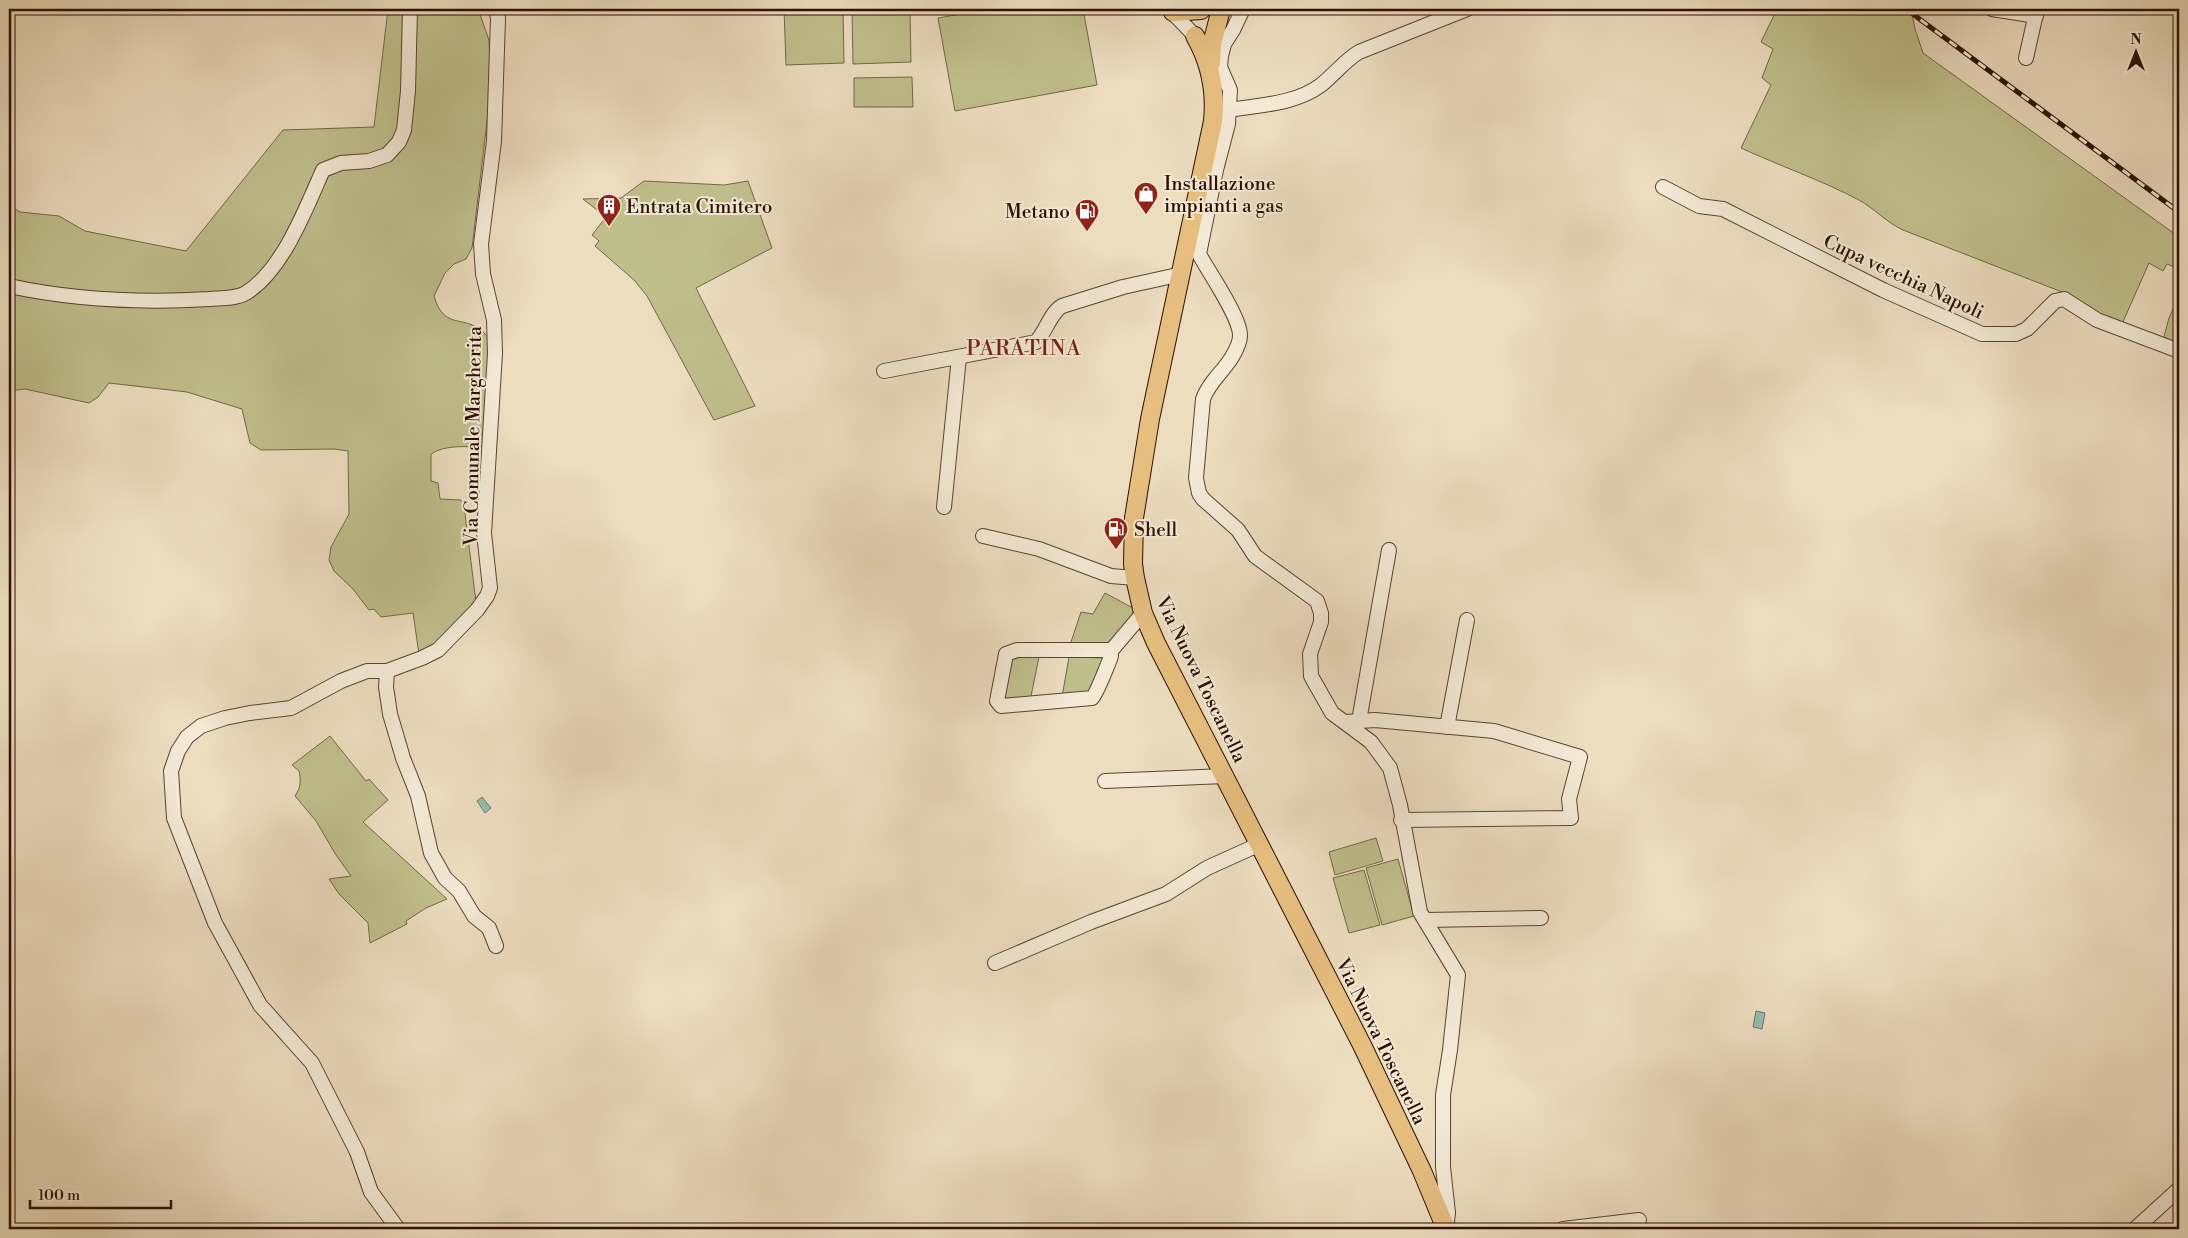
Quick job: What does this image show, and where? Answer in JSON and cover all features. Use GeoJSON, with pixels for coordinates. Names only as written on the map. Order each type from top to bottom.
{"type":"FeatureCollection","features":[{"type":"Feature","properties":{"kind":"main road"},"geometry":{"type":"LineString","coordinates":[[1171,10],[1201,9],[1195,36]]}},
{"type":"Feature","properties":{"kind":"main road"},"geometry":{"type":"LineString","coordinates":[[1195,36],[1208,31],[1219,14]]}},
{"type":"Feature","properties":{"kind":"main road","name":"Via Nuova Toscanella"},"geometry":{"type":"LineString","coordinates":[[1211,76],[1211,57],[1219,14]]}},
{"type":"Feature","properties":{"kind":"main road","name":"Via Nuova Toscanella"},"geometry":{"type":"LineString","coordinates":[[1195,36],[1202,46],[1214,90],[1213,121],[1150,419],[1136,499],[1132,542],[1135,578],[1144,613],[1362,1045],[1422,1171],[1446,1229]]}},
{"type":"Feature","properties":{"kind":"street"},"geometry":{"type":"LineString","coordinates":[[9,286],[34,292],[112,300],[200,299],[244,294],[268,274],[285,251],[323,170],[341,163],[370,161],[387,155],[399,142],[404,130],[408,91],[410,9]]}},
{"type":"Feature","properties":{"kind":"street","name":"Via Comunale Margherita"},"geometry":{"type":"LineString","coordinates":[[398,1229],[371,1192],[356,1152],[312,1064],[260,1005],[215,923],[174,818],[171,771],[178,751],[187,737],[202,726],[233,716],[291,708],[341,681],[367,672],[387,670],[422,658],[438,650],[477,610],[487,596],[490,588],[484,533],[495,353],[494,320],[483,274],[481,244],[494,141],[498,18],[496,9]]}},
{"type":"Feature","properties":{"kind":"street"},"geometry":{"type":"LineString","coordinates":[[1229,110],[1298,98],[1320,86],[1346,60],[1359,52],[1467,9]]}},
{"type":"Feature","properties":{"kind":"street"},"geometry":{"type":"LineString","coordinates":[[1992,9],[2036,12],[2026,58]]}},
{"type":"Feature","properties":{"kind":"street"},"geometry":{"type":"LineString","coordinates":[[1171,10],[1195,36]]}},
{"type":"Feature","properties":{"kind":"street"},"geometry":{"type":"LineString","coordinates":[[1219,14],[1240,14],[1224,44],[1220,66],[1230,90],[1229,110],[1199,254],[1217,282],[1238,325],[1240,336],[1231,359],[1207,389],[1203,399],[1196,478],[1203,499],[1238,530],[1255,556],[1318,601],[1321,622],[1310,654],[1312,676],[1332,713],[1352,721],[1375,720],[1494,731],[1580,757],[1569,799],[1571,818],[1402,820]]}},
{"type":"Feature","properties":{"kind":"street","name":"Cupa vecchia Napoli"},"geometry":{"type":"LineString","coordinates":[[1663,187],[1699,206],[1723,209],[1883,290],[1982,334],[2016,334],[2027,328],[2055,302],[2064,299],[2097,320],[2179,351]]}},
{"type":"Feature","properties":{"kind":"street"},"geometry":{"type":"LineString","coordinates":[[884,371],[1036,342],[1042,336],[1056,311],[1062,306],[1122,287],[1182,274]]}},
{"type":"Feature","properties":{"kind":"street"},"geometry":{"type":"LineString","coordinates":[[944,507],[959,357]]}},
{"type":"Feature","properties":{"kind":"street"},"geometry":{"type":"LineString","coordinates":[[983,536],[1040,549],[1111,576],[1135,578]]}},
{"type":"Feature","properties":{"kind":"street"},"geometry":{"type":"LineString","coordinates":[[1352,721],[1389,550]]}},
{"type":"Feature","properties":{"kind":"street"},"geometry":{"type":"LineString","coordinates":[[1110,652],[1108,650],[1017,650],[1006,654],[997,701],[999,705],[1092,698],[1098,692],[1101,678],[1110,661],[1110,652],[1144,613]]}},
{"type":"Feature","properties":{"kind":"street"},"geometry":{"type":"LineString","coordinates":[[1447,727],[1467,620]]}},
{"type":"Feature","properties":{"kind":"street"},"geometry":{"type":"LineString","coordinates":[[387,670],[386,687],[390,714],[403,758],[418,796],[431,853],[445,878],[459,891],[474,916],[489,928],[496,946]]}},
{"type":"Feature","properties":{"kind":"street"},"geometry":{"type":"LineString","coordinates":[[1352,721],[1390,768],[1420,912],[1458,975],[1443,1094],[1443,1167],[1448,1213],[1446,1229]]}},
{"type":"Feature","properties":{"kind":"street"},"geometry":{"type":"LineString","coordinates":[[1105,781],[1225,776]]}},
{"type":"Feature","properties":{"kind":"street"},"geometry":{"type":"LineString","coordinates":[[995,963],[1091,922],[1166,894],[1207,868],[1260,844]]}},
{"type":"Feature","properties":{"kind":"street"},"geometry":{"type":"LineString","coordinates":[[1425,920],[1541,918]]}},
{"type":"Feature","properties":{"kind":"street"},"geometry":{"type":"LineString","coordinates":[[2135,1229],[2179,1189]]}},
{"type":"Feature","properties":{"kind":"street"},"geometry":{"type":"LineString","coordinates":[[1563,1229],[1639,1220]]}},
{"type":"Feature","properties":{"kind":"green space"},"geometry":{"type":"Polygon","coordinates":[[[388,9],[478,9],[489,40],[491,87],[472,248],[466,259],[454,264],[445,273],[434,296],[443,314],[449,318],[476,327],[491,341],[486,447],[450,447],[431,454],[431,481],[438,483],[440,499],[461,500],[464,506],[476,602],[431,648],[419,654],[413,613],[381,617],[374,609],[369,610],[353,589],[334,571],[329,560],[331,547],[349,514],[348,451],[334,449],[261,450],[250,443],[242,409],[187,392],[109,383],[98,397],[89,403],[25,389],[9,391],[9,205],[20,212],[59,216],[85,231],[186,251],[283,130],[374,127],[388,9]]]}},
{"type":"Feature","properties":{"kind":"green space"},"geometry":{"type":"Polygon","coordinates":[[[784,9],[843,9],[844,63],[786,65],[784,9]]]}},
{"type":"Feature","properties":{"kind":"green space"},"geometry":{"type":"Polygon","coordinates":[[[852,9],[910,9],[911,62],[853,64],[852,9]]]}},
{"type":"Feature","properties":{"kind":"green space"},"geometry":{"type":"Polygon","coordinates":[[[988,9],[1083,9],[1097,85],[955,111],[938,18],[988,9]]]}},
{"type":"Feature","properties":{"kind":"green space"},"geometry":{"type":"Polygon","coordinates":[[[1777,9],[1911,9],[1923,53],[2179,237],[2179,269],[2167,264],[2163,271],[2149,263],[2122,324],[2091,310],[2062,292],[1903,230],[1859,200],[1741,148],[1771,85],[1762,78],[1773,49],[1761,42],[1777,9]]]}},
{"type":"Feature","properties":{"kind":"green space"},"geometry":{"type":"Polygon","coordinates":[[[912,77],[913,107],[854,107],[854,78],[912,77]]]}},
{"type":"Feature","properties":{"kind":"green space"},"geometry":{"type":"Polygon","coordinates":[[[644,181],[724,185],[748,181],[772,248],[696,288],[755,406],[714,420],[647,296],[634,280],[595,246],[599,241],[592,235],[606,217],[583,199],[621,198],[644,181]]]}},
{"type":"Feature","properties":{"kind":"green space"},"geometry":{"type":"Polygon","coordinates":[[[2179,295],[2179,345],[2163,340],[2169,318],[2179,295]]]}},
{"type":"Feature","properties":{"kind":"green space"},"geometry":{"type":"Polygon","coordinates":[[[1105,593],[1133,608],[1135,615],[1110,646],[1070,645],[1081,612],[1093,614],[1105,593]]]}},
{"type":"Feature","properties":{"kind":"green space"},"geometry":{"type":"Polygon","coordinates":[[[1010,656],[1039,657],[1030,701],[1004,703],[1010,656]]]}},
{"type":"Feature","properties":{"kind":"green space"},"geometry":{"type":"Polygon","coordinates":[[[1069,657],[1107,658],[1093,695],[1062,697],[1069,657]]]}},
{"type":"Feature","properties":{"kind":"green space"},"geometry":{"type":"Polygon","coordinates":[[[330,736],[366,781],[369,779],[388,800],[363,822],[447,899],[426,908],[406,921],[407,924],[370,943],[368,923],[339,894],[329,879],[351,876],[316,821],[295,796],[300,778],[299,771],[292,765],[330,736]]]}},
{"type":"Feature","properties":{"kind":"green space"},"geometry":{"type":"Polygon","coordinates":[[[1376,838],[1383,861],[1335,875],[1329,852],[1376,838]]]}},
{"type":"Feature","properties":{"kind":"green space"},"geometry":{"type":"Polygon","coordinates":[[[1398,859],[1414,916],[1382,925],[1366,868],[1398,859]]]}},
{"type":"Feature","properties":{"kind":"green space"},"geometry":{"type":"Polygon","coordinates":[[[1364,870],[1380,925],[1349,933],[1333,878],[1364,870]]]}},
{"type":"Feature","properties":{"kind":"water"},"geometry":{"type":"Polygon","coordinates":[[[482,797],[491,808],[485,813],[477,801],[482,797]]]}},
{"type":"Feature","properties":{"kind":"water"},"geometry":{"type":"Polygon","coordinates":[[[1756,1011],[1765,1013],[1762,1029],[1753,1027],[1756,1011]]]}},
{"type":"Feature","properties":{"kind":"railway"},"geometry":{"type":"LineString","coordinates":[[1906,9],[2179,212]]}},
{"type":"Feature","properties":{"kind":"place","name":"Installazione impianti a gas"},"geometry":{"type":"Point","coordinates":[1146,215]}},
{"type":"Feature","properties":{"kind":"place","name":"Entrata Cimitero"},"geometry":{"type":"Point","coordinates":[609,227]}},
{"type":"Feature","properties":{"kind":"place","name":"Metano"},"geometry":{"type":"Point","coordinates":[1087,232]}},
{"type":"Feature","properties":{"kind":"place","name":"Shell"},"geometry":{"type":"Point","coordinates":[1116,550]}},
{"type":"Feature","properties":{"kind":"district","name":"PARATINA"},"geometry":{"type":"Point","coordinates":[1024,348]}}]}
